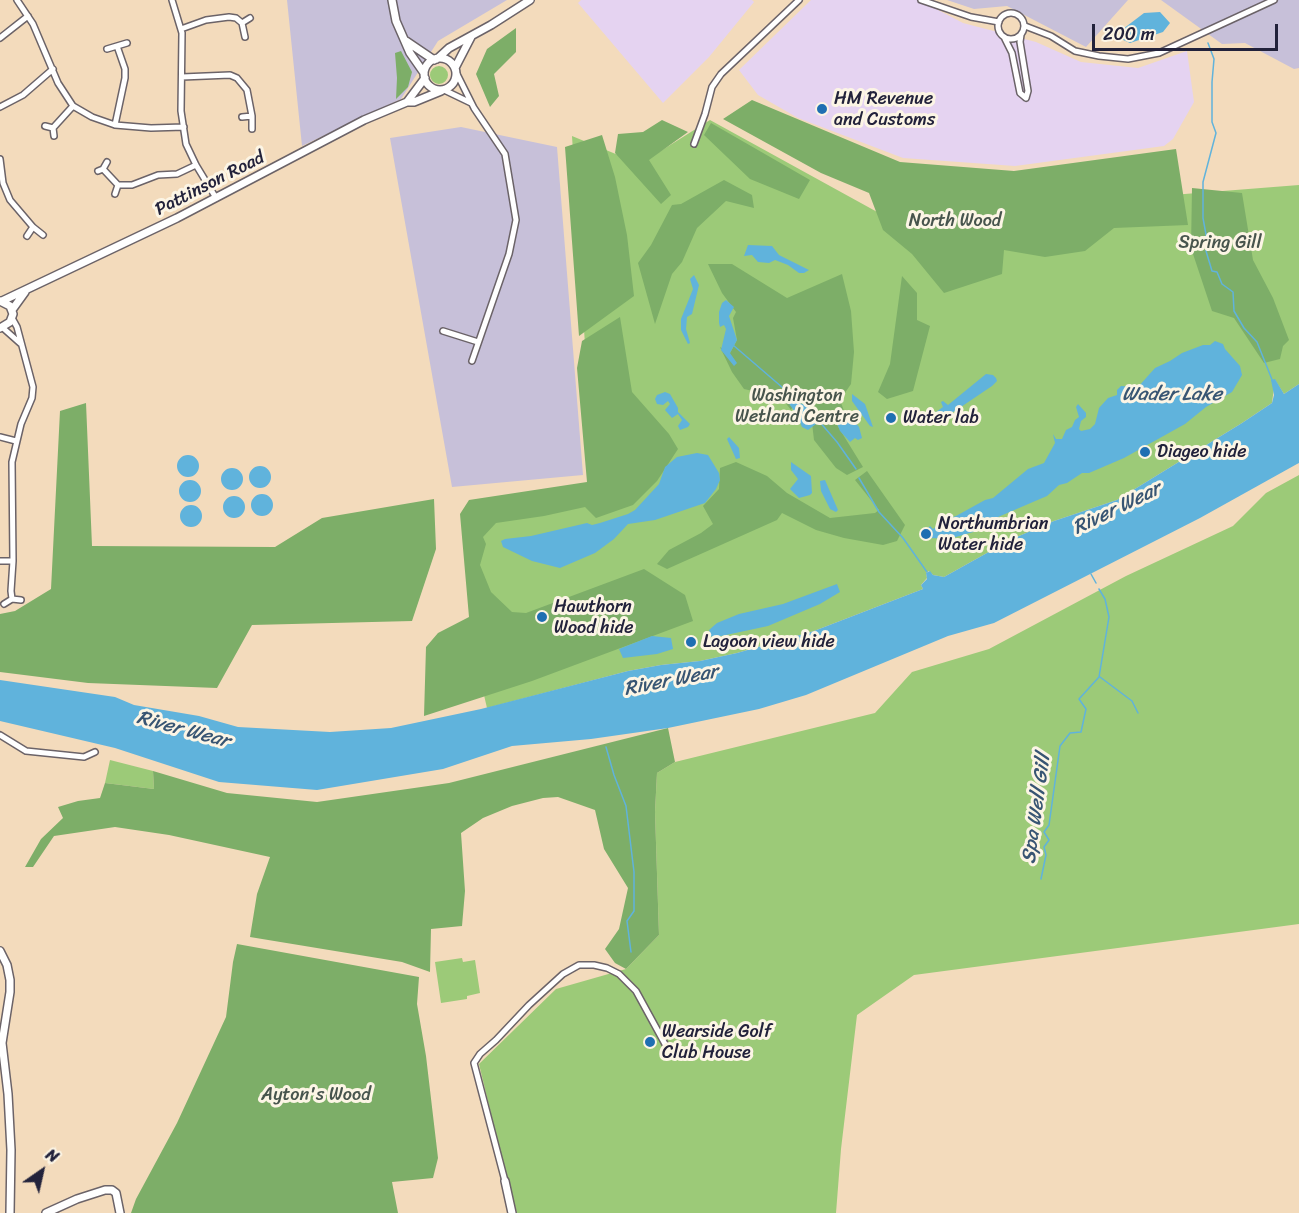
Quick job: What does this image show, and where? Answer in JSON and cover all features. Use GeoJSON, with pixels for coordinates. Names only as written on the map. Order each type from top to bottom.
{"type":"FeatureCollection","features":[{"type":"Feature","properties":{"kind":"street"},"geometry":{"type":"LineString","coordinates":[[17,0],[28,16],[58,83],[73,106],[92,117],[115,125],[151,128],[184,127]]}},
{"type":"Feature","properties":{"kind":"street"},"geometry":{"type":"LineString","coordinates":[[171,0],[181,29],[183,49],[181,111],[186,144],[216,198]]}},
{"type":"Feature","properties":{"kind":"street"},"geometry":{"type":"LineString","coordinates":[[392,0],[396,21],[410,53],[431,87],[472,103]]}},
{"type":"Feature","properties":{"kind":"street"},"geometry":{"type":"LineString","coordinates":[[407,102],[425,76],[427,65],[449,48],[530,0]]}},
{"type":"Feature","properties":{"kind":"street"},"geometry":{"type":"LineString","coordinates":[[694,144],[712,87],[721,74],[799,0]]}},
{"type":"Feature","properties":{"kind":"street"},"geometry":{"type":"LineString","coordinates":[[921,0],[971,17],[999,22]]}},
{"type":"Feature","properties":{"kind":"street"},"geometry":{"type":"LineString","coordinates":[[1025,26],[1051,36],[1075,51],[1128,59],[1159,53],[1274,0]]}},
{"type":"Feature","properties":{"kind":"street"},"geometry":{"type":"LineString","coordinates":[[1007,14],[1015,14],[1022,18],[1025,26],[1020,42],[1028,91],[1026,98],[1020,93],[1012,53],[1005,38],[998,30],[999,22],[1007,14]]}},
{"type":"Feature","properties":{"kind":"street"},"geometry":{"type":"LineString","coordinates":[[0,38],[28,16]]}},
{"type":"Feature","properties":{"kind":"street"},"geometry":{"type":"LineString","coordinates":[[181,29],[206,20],[229,17],[236,18],[242,23],[244,37]]}},
{"type":"Feature","properties":{"kind":"street"},"geometry":{"type":"LineString","coordinates":[[242,23],[250,18]]}},
{"type":"Feature","properties":{"kind":"street"},"geometry":{"type":"LineString","coordinates":[[1005,38],[1014,39],[1022,35]]}},
{"type":"Feature","properties":{"kind":"street"},"geometry":{"type":"LineString","coordinates":[[443,90],[453,85],[456,71],[471,37]]}},
{"type":"Feature","properties":{"kind":"street"},"geometry":{"type":"LineString","coordinates":[[404,39],[416,49],[436,59],[448,60],[472,103],[506,154],[516,220],[509,254],[472,361]]}},
{"type":"Feature","properties":{"kind":"street"},"geometry":{"type":"LineString","coordinates":[[107,49],[127,43]]}},
{"type":"Feature","properties":{"kind":"street"},"geometry":{"type":"LineString","coordinates":[[115,125],[125,78],[117,46]]}},
{"type":"Feature","properties":{"kind":"street"},"geometry":{"type":"LineString","coordinates":[[0,107],[23,95],[53,69]]}},
{"type":"Feature","properties":{"kind":"street"},"geometry":{"type":"LineString","coordinates":[[182,77],[230,75],[237,78],[247,90],[252,129]]}},
{"type":"Feature","properties":{"kind":"street","name":"Pattinson Road"},"geometry":{"type":"LineString","coordinates":[[1,301],[25,292],[216,198],[364,120],[443,90]]}},
{"type":"Feature","properties":{"kind":"street"},"geometry":{"type":"LineString","coordinates":[[54,136],[53,128],[73,106]]}},
{"type":"Feature","properties":{"kind":"street"},"geometry":{"type":"LineString","coordinates":[[242,117],[252,116]]}},
{"type":"Feature","properties":{"kind":"street"},"geometry":{"type":"LineString","coordinates":[[45,126],[53,128]]}},
{"type":"Feature","properties":{"kind":"street"},"geometry":{"type":"LineString","coordinates":[[0,159],[3,183],[10,200],[43,235]]}},
{"type":"Feature","properties":{"kind":"street"},"geometry":{"type":"LineString","coordinates":[[107,162],[101,170],[118,185],[132,185],[158,175],[177,174],[196,165]]}},
{"type":"Feature","properties":{"kind":"street"},"geometry":{"type":"LineString","coordinates":[[115,194],[118,185]]}},
{"type":"Feature","properties":{"kind":"street"},"geometry":{"type":"LineString","coordinates":[[27,236],[33,227]]}},
{"type":"Feature","properties":{"kind":"street","name":"Pattinson Road"},"geometry":{"type":"LineString","coordinates":[[2,328],[7,326],[25,292]]}},
{"type":"Feature","properties":{"kind":"street"},"geometry":{"type":"LineString","coordinates":[[1,301],[6,303],[17,327],[33,387],[32,398],[16,441],[12,462],[12,599]]}},
{"type":"Feature","properties":{"kind":"street"},"geometry":{"type":"LineString","coordinates":[[2,328],[23,345]]}},
{"type":"Feature","properties":{"kind":"street"},"geometry":{"type":"LineString","coordinates":[[443,331],[478,342]]}},
{"type":"Feature","properties":{"kind":"street"},"geometry":{"type":"LineString","coordinates":[[0,437],[16,441]]}},
{"type":"Feature","properties":{"kind":"street"},"geometry":{"type":"LineString","coordinates":[[0,561],[13,561]]}},
{"type":"Feature","properties":{"kind":"street"},"geometry":{"type":"LineString","coordinates":[[4,604],[12,599],[21,600]]}},
{"type":"Feature","properties":{"kind":"street"},"geometry":{"type":"LineString","coordinates":[[0,735],[26,751],[84,757],[95,752]]}},
{"type":"Feature","properties":{"kind":"street"},"geometry":{"type":"LineString","coordinates":[[0,951],[7,965],[10,980],[2,1042],[11,1150],[10,1213]]}},
{"type":"Feature","properties":{"kind":"street"},"geometry":{"type":"LineString","coordinates":[[512,1213],[474,1063],[480,1054],[563,974],[579,965],[594,965],[619,974],[636,991],[665,1044]]}},
{"type":"Feature","properties":{"kind":"street"},"geometry":{"type":"LineString","coordinates":[[46,1213],[77,1199],[112,1190],[116,1193],[120,1213]]}},
{"type":"Feature","properties":{"kind":"shaded area"},"geometry":{"type":"Polygon","coordinates":[[[287,0],[507,0],[438,41],[401,99],[302,146],[287,0]]]}},
{"type":"Feature","properties":{"kind":"shaded area"},"geometry":{"type":"Polygon","coordinates":[[[581,0],[752,0],[754,2],[709,57],[663,103],[578,3],[581,0]]]}},
{"type":"Feature","properties":{"kind":"shaded area"},"geometry":{"type":"Polygon","coordinates":[[[811,0],[919,0],[963,23],[1036,42],[1081,62],[1138,68],[1187,51],[1194,102],[1173,139],[1164,146],[1015,166],[903,158],[798,118],[758,95],[739,70],[811,0]]]}},
{"type":"Feature","properties":{"kind":"shaded area"},"geometry":{"type":"Polygon","coordinates":[[[947,0],[1128,0],[1086,47],[1007,6],[974,9],[947,0]]]}},
{"type":"Feature","properties":{"kind":"shaded area"},"geometry":{"type":"Polygon","coordinates":[[[1161,0],[1299,0],[1299,68],[1294,69],[1245,43],[1222,44],[1161,0]]]}},
{"type":"Feature","properties":{"kind":"shaded area"},"geometry":{"type":"Polygon","coordinates":[[[461,127],[557,147],[583,475],[452,487],[390,138],[461,127]]]}},
{"type":"Feature","properties":{"kind":"green space"},"geometry":{"type":"Polygon","coordinates":[[[516,28],[516,52],[494,74],[499,96],[490,107],[476,74],[487,49],[516,28]]]}},
{"type":"Feature","properties":{"kind":"green space"},"geometry":{"type":"Polygon","coordinates":[[[401,51],[412,72],[408,87],[396,99],[395,53],[401,51]]]}},
{"type":"Feature","properties":{"kind":"green space"},"geometry":{"type":"Polygon","coordinates":[[[439,66],[445,69],[448,75],[445,81],[439,84],[433,81],[430,75],[433,69],[439,66]]]}},
{"type":"Feature","properties":{"kind":"green space","name":"North Wood"},"geometry":{"type":"Polygon","coordinates":[[[752,100],[900,162],[1014,171],[1176,149],[1188,225],[1114,228],[1085,251],[1045,257],[1004,250],[1002,274],[944,293],[912,254],[883,230],[869,193],[821,173],[723,119],[752,100]]]}},
{"type":"Feature","properties":{"kind":"green space"},"geometry":{"type":"Polygon","coordinates":[[[662,120],[688,132],[649,160],[671,195],[661,204],[615,153],[618,134],[643,132],[662,120]]]}},
{"type":"Feature","properties":{"kind":"green space","name":"Washington Wetland Centre"},"geometry":{"type":"Polygon","coordinates":[[[710,120],[919,235],[1172,195],[1299,185],[1299,384],[1284,394],[1275,380],[1272,403],[1117,500],[1054,521],[1012,539],[944,577],[933,575],[929,571],[921,585],[923,589],[814,631],[737,653],[700,661],[628,671],[487,708],[477,665],[470,506],[594,490],[572,136],[640,164],[710,120]]]}},
{"type":"Feature","properties":{"kind":"green space"},"geometry":{"type":"Polygon","coordinates":[[[711,123],[810,180],[799,199],[750,179],[704,135],[711,123]]]}},
{"type":"Feature","properties":{"kind":"green space"},"geometry":{"type":"Polygon","coordinates":[[[602,135],[615,177],[627,235],[634,296],[579,336],[565,147],[602,135]]]}},
{"type":"Feature","properties":{"kind":"green space"},"geometry":{"type":"Polygon","coordinates":[[[724,180],[752,195],[754,208],[726,201],[697,228],[682,262],[672,274],[655,324],[638,263],[651,245],[672,205],[681,204],[724,180]]]}},
{"type":"Feature","properties":{"kind":"green space","name":"Spring Gill"},"geometry":{"type":"Polygon","coordinates":[[[1192,188],[1242,193],[1253,260],[1273,298],[1289,340],[1283,346],[1280,359],[1264,363],[1234,318],[1212,311],[1191,248],[1192,188]]]}},
{"type":"Feature","properties":{"kind":"green space"},"geometry":{"type":"Polygon","coordinates":[[[708,264],[732,264],[787,298],[842,274],[851,311],[854,352],[851,384],[840,400],[847,419],[834,420],[863,467],[847,475],[836,468],[814,440],[812,423],[806,407],[793,396],[791,410],[777,392],[757,392],[744,389],[732,372],[720,347],[730,353],[737,340],[733,318],[736,312],[722,293],[708,264]]]}},
{"type":"Feature","properties":{"kind":"green space"},"geometry":{"type":"Polygon","coordinates":[[[902,276],[917,293],[917,320],[930,326],[913,391],[887,399],[878,392],[890,364],[902,276]]]}},
{"type":"Feature","properties":{"kind":"green space"},"geometry":{"type":"Polygon","coordinates":[[[620,317],[632,392],[669,434],[678,449],[657,481],[633,505],[596,518],[585,507],[496,523],[483,537],[486,544],[480,565],[491,592],[512,612],[526,613],[644,569],[685,595],[693,621],[532,681],[424,716],[426,647],[438,633],[469,617],[460,514],[469,500],[587,482],[577,368],[582,341],[620,317]]]}},
{"type":"Feature","properties":{"kind":"green space"},"geometry":{"type":"Polygon","coordinates":[[[86,403],[92,546],[275,547],[322,518],[434,499],[436,549],[412,621],[252,625],[217,688],[88,683],[0,672],[0,614],[15,611],[51,589],[60,411],[86,403]]]}},
{"type":"Feature","properties":{"kind":"green space"},"geometry":{"type":"Polygon","coordinates":[[[736,462],[767,476],[787,493],[830,518],[875,513],[879,510],[855,480],[867,471],[905,525],[897,541],[883,545],[816,530],[782,513],[777,520],[667,569],[657,564],[669,550],[713,524],[703,506],[719,489],[720,468],[736,462]]]}},
{"type":"Feature","properties":{"kind":"green space"},"geometry":{"type":"Polygon","coordinates":[[[1299,475],[1299,924],[914,975],[857,1015],[836,1213],[517,1213],[479,1064],[556,989],[626,969],[659,935],[655,812],[657,773],[675,762],[875,713],[912,672],[989,649],[1126,576],[1233,526],[1266,493],[1299,475]]]}},
{"type":"Feature","properties":{"kind":"green space"},"geometry":{"type":"Polygon","coordinates":[[[668,728],[675,762],[657,773],[655,812],[659,935],[626,969],[615,963],[605,949],[619,929],[628,888],[604,849],[595,810],[558,797],[543,798],[512,806],[483,818],[461,833],[465,891],[462,926],[431,929],[430,972],[402,962],[250,937],[257,894],[270,857],[169,835],[115,827],[54,836],[33,867],[25,867],[41,839],[63,818],[58,807],[100,798],[105,783],[154,789],[153,771],[227,793],[317,802],[449,783],[668,728]]]}},
{"type":"Feature","properties":{"kind":"green space"},"geometry":{"type":"Polygon","coordinates":[[[110,760],[153,771],[154,789],[105,783],[110,760]]]}},
{"type":"Feature","properties":{"kind":"green space","name":"Ayton's Wood"},"geometry":{"type":"Polygon","coordinates":[[[237,944],[419,977],[417,1004],[426,1056],[438,1158],[433,1178],[392,1182],[398,1213],[131,1213],[136,1199],[177,1123],[226,1017],[237,944]]]}},
{"type":"Feature","properties":{"kind":"green space"},"geometry":{"type":"Polygon","coordinates":[[[462,958],[463,962],[475,960],[480,993],[467,996],[467,999],[441,1003],[435,962],[462,958]]]}},
{"type":"Feature","properties":{"kind":"water"},"geometry":{"type":"Polygon","coordinates":[[[1160,12],[1170,23],[1163,32],[1130,43],[1121,39],[1123,29],[1144,13],[1160,12]]]}},
{"type":"Feature","properties":{"kind":"water"},"geometry":{"type":"Polygon","coordinates":[[[748,245],[772,246],[779,255],[809,270],[799,273],[775,260],[769,263],[758,262],[752,255],[744,256],[748,245]]]}},
{"type":"Feature","properties":{"kind":"water"},"geometry":{"type":"Polygon","coordinates":[[[694,275],[699,285],[692,314],[687,317],[686,329],[690,343],[688,344],[681,330],[681,319],[693,289],[690,279],[694,275]]]}},
{"type":"Feature","properties":{"kind":"water"},"geometry":{"type":"Polygon","coordinates":[[[726,300],[734,307],[729,316],[737,340],[730,353],[737,363],[734,366],[721,350],[726,329],[724,325],[720,327],[719,312],[722,303],[726,300]]]}},
{"type":"Feature","properties":{"kind":"water","name":"Wader Lake"},"geometry":{"type":"Polygon","coordinates":[[[1215,341],[1223,344],[1240,366],[1242,375],[1232,392],[1206,407],[1185,424],[1124,458],[1089,473],[1082,473],[1067,483],[1059,485],[1047,496],[998,517],[996,523],[987,528],[949,539],[930,538],[927,529],[930,526],[933,529],[945,520],[993,498],[1028,469],[1044,463],[1055,443],[1053,434],[1056,439],[1062,439],[1066,430],[1072,427],[1079,417],[1076,407],[1078,404],[1086,413],[1079,429],[1081,431],[1090,429],[1095,424],[1099,408],[1108,398],[1117,395],[1117,390],[1121,386],[1138,387],[1155,368],[1182,353],[1203,345],[1210,345],[1215,341]]]}},
{"type":"Feature","properties":{"kind":"water"},"geometry":{"type":"Polygon","coordinates":[[[986,374],[996,378],[997,381],[992,386],[955,411],[934,422],[930,421],[929,417],[943,407],[941,402],[948,405],[986,374]]]}},
{"type":"Feature","properties":{"kind":"water","name":"River Wear"},"geometry":{"type":"Polygon","coordinates":[[[1275,379],[1284,394],[1299,384],[1299,463],[1200,518],[994,623],[948,636],[806,695],[759,709],[668,728],[591,739],[512,746],[443,769],[317,790],[219,782],[115,748],[0,721],[0,680],[115,697],[134,705],[199,716],[238,727],[330,732],[391,728],[481,709],[628,671],[700,661],[737,653],[814,631],[923,589],[921,585],[927,579],[926,573],[930,571],[933,575],[944,577],[1012,539],[1054,521],[1117,500],[1272,403],[1274,395],[1271,380],[1275,379]]]}},
{"type":"Feature","properties":{"kind":"water"},"geometry":{"type":"Polygon","coordinates":[[[794,391],[800,403],[807,406],[812,413],[813,422],[816,424],[808,430],[802,427],[785,398],[794,391]]]}},
{"type":"Feature","properties":{"kind":"water"},"geometry":{"type":"Polygon","coordinates":[[[665,392],[670,394],[678,412],[690,424],[688,427],[680,430],[678,426],[682,420],[678,414],[672,418],[665,410],[670,404],[668,401],[663,405],[657,404],[655,399],[657,395],[665,392]]]}},
{"type":"Feature","properties":{"kind":"water"},"geometry":{"type":"Polygon","coordinates":[[[852,394],[865,404],[873,427],[852,401],[852,394]]]}},
{"type":"Feature","properties":{"kind":"water"},"geometry":{"type":"Polygon","coordinates":[[[846,411],[859,427],[862,438],[858,440],[855,438],[850,442],[840,431],[836,421],[837,415],[846,411]]]}},
{"type":"Feature","properties":{"kind":"water"},"geometry":{"type":"Polygon","coordinates":[[[729,437],[739,448],[740,458],[736,459],[727,439],[729,437]]]}},
{"type":"Feature","properties":{"kind":"water"},"geometry":{"type":"Polygon","coordinates":[[[697,453],[708,455],[719,473],[720,480],[716,489],[705,503],[655,520],[628,524],[614,539],[595,553],[560,568],[532,561],[503,547],[501,541],[505,539],[531,536],[587,523],[592,525],[628,514],[635,510],[659,484],[665,467],[677,457],[697,453]]]}},
{"type":"Feature","properties":{"kind":"water"},"geometry":{"type":"Polygon","coordinates":[[[188,455],[196,458],[199,466],[196,474],[188,477],[180,474],[177,466],[180,458],[188,455]]]}},
{"type":"Feature","properties":{"kind":"water"},"geometry":{"type":"Polygon","coordinates":[[[791,462],[811,476],[812,493],[810,495],[799,498],[790,489],[798,479],[791,470],[791,462]]]}},
{"type":"Feature","properties":{"kind":"water"},"geometry":{"type":"Polygon","coordinates":[[[260,466],[268,469],[271,477],[268,485],[260,488],[252,485],[249,477],[252,469],[260,466]]]}},
{"type":"Feature","properties":{"kind":"water"},"geometry":{"type":"Polygon","coordinates":[[[232,468],[240,471],[243,479],[240,487],[232,490],[224,487],[221,479],[224,471],[232,468]]]}},
{"type":"Feature","properties":{"kind":"water"},"geometry":{"type":"Polygon","coordinates":[[[190,480],[198,483],[201,491],[198,499],[190,502],[182,499],[179,491],[182,483],[190,480]]]}},
{"type":"Feature","properties":{"kind":"water"},"geometry":{"type":"Polygon","coordinates":[[[825,480],[838,510],[836,512],[830,509],[821,491],[820,481],[825,480]]]}},
{"type":"Feature","properties":{"kind":"water"},"geometry":{"type":"Polygon","coordinates":[[[262,494],[270,497],[273,505],[270,513],[262,516],[254,513],[251,505],[254,497],[262,494]]]}},
{"type":"Feature","properties":{"kind":"water"},"geometry":{"type":"Polygon","coordinates":[[[234,496],[242,499],[245,507],[242,515],[234,518],[226,515],[223,507],[226,499],[234,496]]]}},
{"type":"Feature","properties":{"kind":"water"},"geometry":{"type":"Polygon","coordinates":[[[191,505],[199,508],[202,516],[199,524],[191,527],[183,524],[180,516],[183,508],[191,505]]]}},
{"type":"Feature","properties":{"kind":"water"},"geometry":{"type":"Polygon","coordinates":[[[837,584],[840,592],[820,604],[768,626],[712,638],[709,630],[717,623],[739,614],[783,604],[837,584]]]}},
{"type":"Feature","properties":{"kind":"water"},"geometry":{"type":"Polygon","coordinates":[[[652,636],[671,638],[673,649],[657,654],[623,658],[619,649],[652,636]]]}},
{"type":"Feature","properties":{"kind":"waterway"},"geometry":{"type":"LineString","coordinates":[[1208,43],[1214,59],[1212,122],[1216,133],[1203,182],[1206,251],[1212,271],[1217,272],[1222,284],[1233,292],[1234,311],[1244,328],[1257,342],[1273,382]]}},
{"type":"Feature","properties":{"kind":"waterway"},"geometry":{"type":"LineString","coordinates":[[733,345],[790,394]]}},
{"type":"Feature","properties":{"kind":"waterway"},"geometry":{"type":"LineString","coordinates":[[812,413],[856,469]]}},
{"type":"Feature","properties":{"kind":"waterway"},"geometry":{"type":"LineString","coordinates":[[859,478],[879,512],[903,538],[927,572]]}},
{"type":"Feature","properties":{"kind":"waterway"},"geometry":{"type":"LineString","coordinates":[[1091,574],[1096,583]]}},
{"type":"Feature","properties":{"kind":"waterway","name":"Spa Well Gill"},"geometry":{"type":"LineString","coordinates":[[1041,879],[1046,855],[1044,847],[1049,840],[1044,832],[1049,825],[1060,746],[1070,733],[1081,732],[1086,709],[1079,699],[1099,677],[1109,617],[1105,599],[1099,589]]}},
{"type":"Feature","properties":{"kind":"waterway"},"geometry":{"type":"LineString","coordinates":[[1100,677],[1132,701],[1138,713]]}},
{"type":"Feature","properties":{"kind":"waterway"},"geometry":{"type":"LineString","coordinates":[[606,747],[626,806],[634,872],[634,911],[627,921],[631,952]]}},
{"type":"Feature","properties":{"kind":"place","name":"HM Revenue and Customs"},"geometry":{"type":"Point","coordinates":[822,109]}},
{"type":"Feature","properties":{"kind":"place","name":"Water lab"},"geometry":{"type":"Point","coordinates":[891,418]}},
{"type":"Feature","properties":{"kind":"place","name":"Diageo hide"},"geometry":{"type":"Point","coordinates":[1145,452]}},
{"type":"Feature","properties":{"kind":"place","name":"Northumbrian Water hide"},"geometry":{"type":"Point","coordinates":[926,534]}},
{"type":"Feature","properties":{"kind":"place","name":"Hawthorn Wood hide"},"geometry":{"type":"Point","coordinates":[542,617]}},
{"type":"Feature","properties":{"kind":"place","name":"Lagoon view hide"},"geometry":{"type":"Point","coordinates":[691,642]}},
{"type":"Feature","properties":{"kind":"place","name":"Wearside Golf Club House"},"geometry":{"type":"Point","coordinates":[650,1042]}}]}
